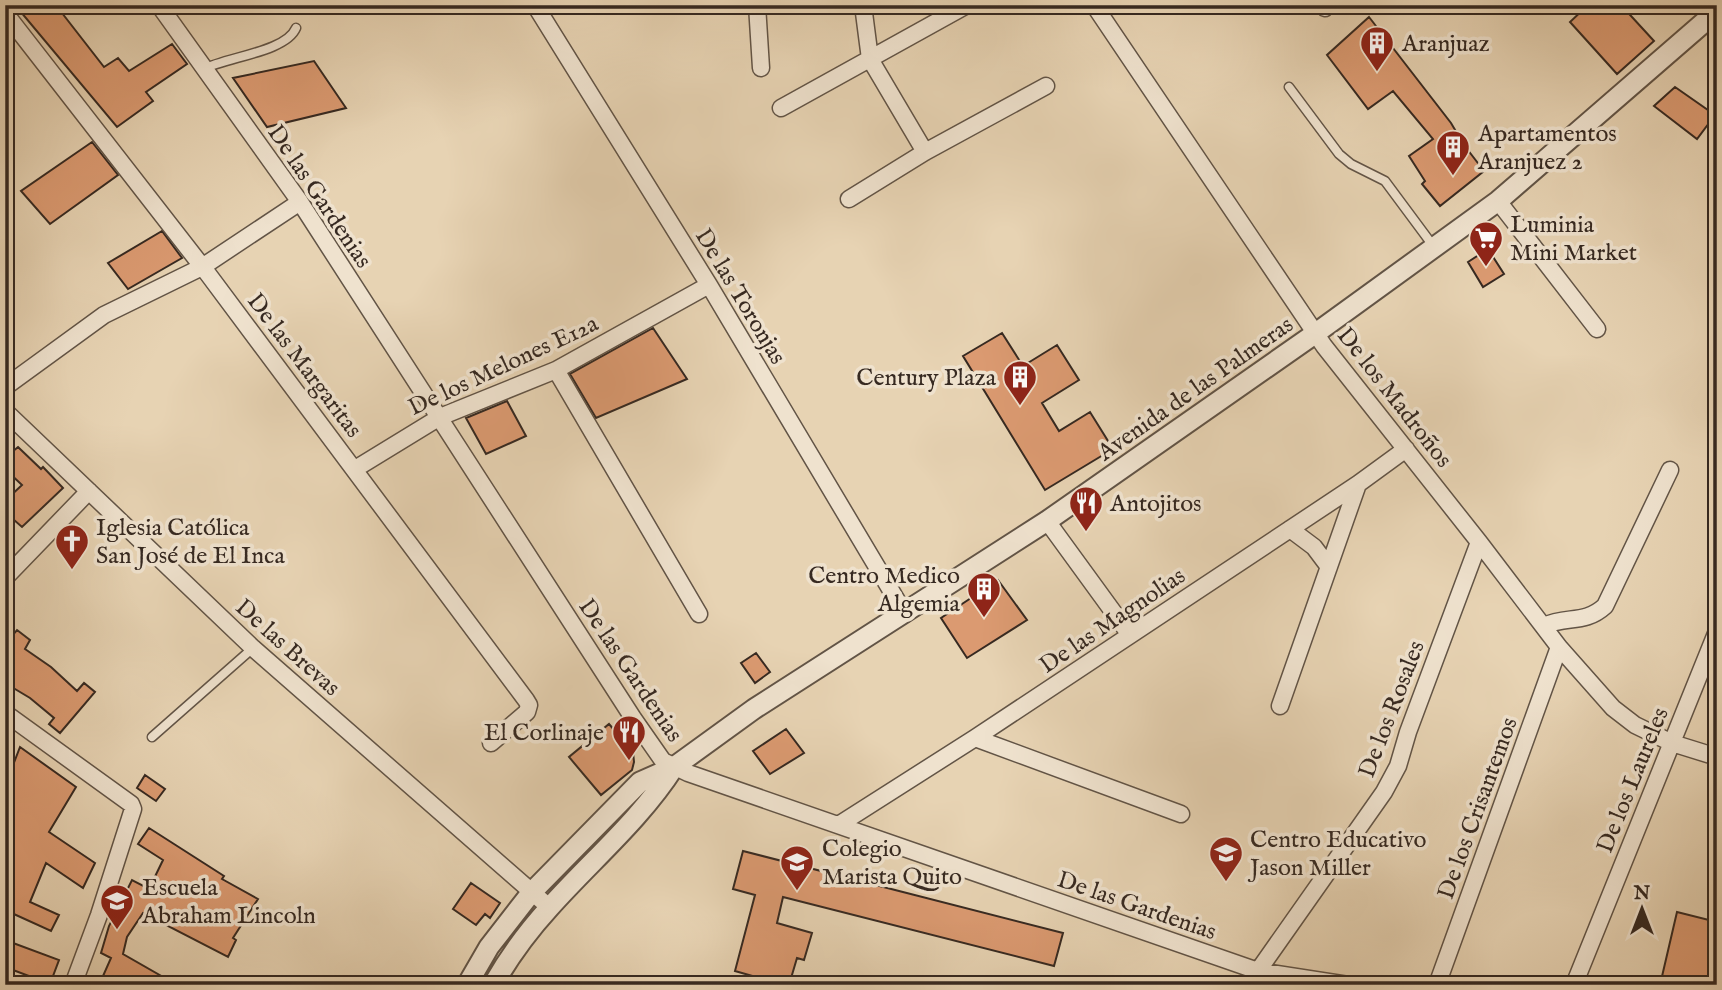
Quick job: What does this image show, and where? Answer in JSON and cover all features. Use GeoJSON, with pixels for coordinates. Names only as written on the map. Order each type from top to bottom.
{"type":"FeatureCollection","features":[{"type":"Feature","properties":{"kind":"street","name":"De las Gardenias"},"geometry":{"type":"LineString","coordinates":[[159,5],[300,202],[663,761],[688,773],[840,824],[1255,978],[1348,985]]}},
{"type":"Feature","properties":{"kind":"street","name":"De las Toronjas"},"geometry":{"type":"LineString","coordinates":[[534,5],[709,285],[905,614]]}},
{"type":"Feature","properties":{"kind":"street"},"geometry":{"type":"LineString","coordinates":[[757,5],[761,68]]}},
{"type":"Feature","properties":{"kind":"street"},"geometry":{"type":"LineString","coordinates":[[863,5],[870,59],[925,152]]}},
{"type":"Feature","properties":{"kind":"street"},"geometry":{"type":"LineString","coordinates":[[781,108],[967,5]]}},
{"type":"Feature","properties":{"kind":"street","name":"De los Madroños"},"geometry":{"type":"LineString","coordinates":[[1094,5],[1316,334],[1559,647],[1614,708],[1636,725],[1672,743],[1717,757]]}},
{"type":"Feature","properties":{"kind":"street","name":"Avenida de las Palmeras"},"geometry":{"type":"LineString","coordinates":[[467,985],[489,947],[531,893],[640,782],[674,767],[754,709],[1047,521],[1316,334],[1498,201],[1717,11]]}},
{"type":"Feature","properties":{"kind":"street","name":"De las Margaritas"},"geometry":{"type":"LineString","coordinates":[[5,13],[355,469],[529,705],[527,712],[491,743]]}},
{"type":"Feature","properties":{"kind":"street"},"geometry":{"type":"LineString","coordinates":[[849,199],[925,152],[1046,86]]}},
{"type":"Feature","properties":{"kind":"street"},"geometry":{"type":"LineString","coordinates":[[1498,201],[1597,328]]}},
{"type":"Feature","properties":{"kind":"street"},"geometry":{"type":"LineString","coordinates":[[5,387],[104,315],[202,267],[300,202]]}},
{"type":"Feature","properties":{"kind":"street","name":"De los Melones E12a"},"geometry":{"type":"LineString","coordinates":[[355,469],[440,417],[556,370],[709,285]]}},
{"type":"Feature","properties":{"kind":"street"},"geometry":{"type":"LineString","coordinates":[[556,370],[699,614]]}},
{"type":"Feature","properties":{"kind":"street","name":"De las Brevas"},"geometry":{"type":"LineString","coordinates":[[5,411],[253,648],[549,907]]}},
{"type":"Feature","properties":{"kind":"street","name":"De las Magnolias"},"geometry":{"type":"LineString","coordinates":[[840,824],[975,738],[1358,484],[1406,449]]}},
{"type":"Feature","properties":{"kind":"street"},"geometry":{"type":"LineString","coordinates":[[1544,626],[1555,621],[1586,619],[1596,615],[1605,606],[1670,470]]}},
{"type":"Feature","properties":{"kind":"street"},"geometry":{"type":"LineString","coordinates":[[1280,706],[1358,484]]}},
{"type":"Feature","properties":{"kind":"street"},"geometry":{"type":"LineString","coordinates":[[5,578],[89,491]]}},
{"type":"Feature","properties":{"kind":"street"},"geometry":{"type":"LineString","coordinates":[[1047,521],[1130,635]]}},
{"type":"Feature","properties":{"kind":"street"},"geometry":{"type":"LineString","coordinates":[[1290,529],[1314,547],[1329,567]]}},
{"type":"Feature","properties":{"kind":"street","name":"De los Rosales"},"geometry":{"type":"LineString","coordinates":[[1255,978],[1384,792],[1398,766],[1408,732],[1479,542]]}},
{"type":"Feature","properties":{"kind":"street","name":"De los Laureles"},"geometry":{"type":"LineString","coordinates":[[1574,985],[1717,631]]}},
{"type":"Feature","properties":{"kind":"street","name":"De los Crisantemos"},"geometry":{"type":"LineString","coordinates":[[1437,985],[1559,647]]}},
{"type":"Feature","properties":{"kind":"street"},"geometry":{"type":"LineString","coordinates":[[5,713],[131,804],[133,809],[99,915],[72,985]]}},
{"type":"Feature","properties":{"kind":"street"},"geometry":{"type":"LineString","coordinates":[[975,738],[1181,814]]}},
{"type":"Feature","properties":{"kind":"street","name":"Avenida de las Palmeras"},"geometry":{"type":"LineString","coordinates":[[493,985],[511,953],[549,907],[621,836],[656,794],[674,767]]}},
{"type":"Feature","properties":{"kind":"lane"},"geometry":{"type":"LineString","coordinates":[[204,69],[281,42],[293,35],[296,28]]}},
{"type":"Feature","properties":{"kind":"lane"},"geometry":{"type":"LineString","coordinates":[[1289,87],[1339,155],[1350,164],[1385,181],[1434,247]]}},
{"type":"Feature","properties":{"kind":"lane"},"geometry":{"type":"LineString","coordinates":[[152,737],[253,648]]}},
{"type":"Feature","properties":{"kind":"building"},"geometry":{"type":"Polygon","coordinates":[[[15,5],[72,5],[62,13],[104,67],[118,58],[129,71],[172,44],[187,64],[146,92],[153,101],[117,127],[15,5]]]}},
{"type":"Feature","properties":{"kind":"building"},"geometry":{"type":"Polygon","coordinates":[[[1588,5],[1621,5],[1654,41],[1617,74],[1570,22],[1588,5]]]}},
{"type":"Feature","properties":{"kind":"building","name":"Aranjuaz"},"geometry":{"type":"Polygon","coordinates":[[[1369,17],[1451,123],[1484,171],[1440,206],[1422,184],[1425,181],[1409,156],[1433,139],[1393,91],[1368,109],[1327,55],[1369,17]]]}},
{"type":"Feature","properties":{"kind":"building"},"geometry":{"type":"Polygon","coordinates":[[[314,61],[346,108],[267,127],[233,78],[314,61]]]}},
{"type":"Feature","properties":{"kind":"building"},"geometry":{"type":"Polygon","coordinates":[[[1675,87],[1715,115],[1697,139],[1654,106],[1675,87]]]}},
{"type":"Feature","properties":{"kind":"building"},"geometry":{"type":"Polygon","coordinates":[[[92,142],[118,175],[50,224],[21,191],[92,142]]]}},
{"type":"Feature","properties":{"kind":"building"},"geometry":{"type":"Polygon","coordinates":[[[162,231],[182,258],[128,289],[108,263],[162,231]]]}},
{"type":"Feature","properties":{"kind":"building","name":"Luminia Mini Market"},"geometry":{"type":"Polygon","coordinates":[[[1488,249],[1504,274],[1483,287],[1468,262],[1488,249]]]}},
{"type":"Feature","properties":{"kind":"building"},"geometry":{"type":"Polygon","coordinates":[[[653,328],[687,379],[596,418],[570,374],[653,328]]]}},
{"type":"Feature","properties":{"kind":"building","name":"Century Plaza"},"geometry":{"type":"Polygon","coordinates":[[[1002,333],[1023,366],[1057,345],[1079,380],[1042,403],[1059,431],[1090,412],[1113,449],[1045,490],[963,356],[1002,333]]]}},
{"type":"Feature","properties":{"kind":"building"},"geometry":{"type":"Polygon","coordinates":[[[507,401],[526,436],[486,454],[466,418],[507,401]]]}},
{"type":"Feature","properties":{"kind":"building"},"geometry":{"type":"Polygon","coordinates":[[[18,447],[63,488],[22,527],[5,512],[5,501],[22,485],[5,469],[5,458],[18,447]]]}},
{"type":"Feature","properties":{"kind":"building","name":"Centro Medico Algemia"},"geometry":{"type":"Polygon","coordinates":[[[998,580],[1027,620],[967,658],[941,618],[998,580]]]}},
{"type":"Feature","properties":{"kind":"building"},"geometry":{"type":"Polygon","coordinates":[[[17,630],[30,640],[25,649],[51,667],[77,691],[84,683],[95,692],[60,733],[49,724],[54,718],[30,698],[5,683],[5,644],[17,630]]]}},
{"type":"Feature","properties":{"kind":"building"},"geometry":{"type":"Polygon","coordinates":[[[756,653],[770,672],[755,683],[741,663],[756,653]]]}},
{"type":"Feature","properties":{"kind":"building"},"geometry":{"type":"Polygon","coordinates":[[[609,724],[633,752],[634,762],[632,770],[601,795],[569,757],[609,724]]]}},
{"type":"Feature","properties":{"kind":"building"},"geometry":{"type":"Polygon","coordinates":[[[786,729],[804,753],[770,774],[753,751],[786,729]]]}},
{"type":"Feature","properties":{"kind":"building"},"geometry":{"type":"Polygon","coordinates":[[[20,747],[76,787],[49,832],[95,863],[83,888],[46,863],[30,902],[59,915],[51,931],[5,910],[5,786],[20,747]]]}},
{"type":"Feature","properties":{"kind":"building"},"geometry":{"type":"Polygon","coordinates":[[[145,775],[165,789],[156,801],[137,788],[145,775]]]}},
{"type":"Feature","properties":{"kind":"building"},"geometry":{"type":"Polygon","coordinates":[[[149,828],[224,876],[222,879],[258,899],[233,938],[236,940],[228,957],[143,913],[127,937],[123,954],[177,985],[121,985],[103,976],[111,958],[101,953],[109,926],[132,880],[149,889],[163,860],[138,844],[149,828]]]}},
{"type":"Feature","properties":{"kind":"building"},"geometry":{"type":"Polygon","coordinates":[[[743,851],[1063,933],[1054,966],[783,897],[777,923],[812,933],[804,960],[797,958],[789,985],[761,985],[763,979],[735,971],[755,895],[733,889],[743,851]]]}},
{"type":"Feature","properties":{"kind":"building"},"geometry":{"type":"Polygon","coordinates":[[[471,883],[500,903],[490,918],[485,914],[476,925],[453,909],[471,883]]]}},
{"type":"Feature","properties":{"kind":"building"},"geometry":{"type":"Polygon","coordinates":[[[1677,912],[1717,922],[1715,985],[1660,985],[1677,912]]]}},
{"type":"Feature","properties":{"kind":"building"},"geometry":{"type":"Polygon","coordinates":[[[5,940],[59,960],[50,984],[5,967],[5,940]]]}},
{"type":"Feature","properties":{"kind":"place","name":"Aranjuaz"},"geometry":{"type":"Point","coordinates":[1377,73]}},
{"type":"Feature","properties":{"kind":"place","name":"Apartamentos Aranjuez 2"},"geometry":{"type":"Point","coordinates":[1453,177]}},
{"type":"Feature","properties":{"kind":"place","name":"Luminia Mini Market"},"geometry":{"type":"Point","coordinates":[1486,268]}},
{"type":"Feature","properties":{"kind":"place","name":"Century Plaza"},"geometry":{"type":"Point","coordinates":[1020,407]}},
{"type":"Feature","properties":{"kind":"place","name":"Antojitos"},"geometry":{"type":"Point","coordinates":[1086,533]}},
{"type":"Feature","properties":{"kind":"place","name":"Iglesia Católica San José de El Inca"},"geometry":{"type":"Point","coordinates":[72,571]}},
{"type":"Feature","properties":{"kind":"place","name":"Centro Medico Algemia"},"geometry":{"type":"Point","coordinates":[984,619]}},
{"type":"Feature","properties":{"kind":"place","name":"El Corlinaje"},"geometry":{"type":"Point","coordinates":[629,762]}},
{"type":"Feature","properties":{"kind":"place","name":"Centro Educativo Jason Miller"},"geometry":{"type":"Point","coordinates":[1226,883]}},
{"type":"Feature","properties":{"kind":"place","name":"Colegio Marista Quito"},"geometry":{"type":"Point","coordinates":[797,892]}},
{"type":"Feature","properties":{"kind":"place","name":"Escuela Abraham Lincoln"},"geometry":{"type":"Point","coordinates":[117,931]}}]}
